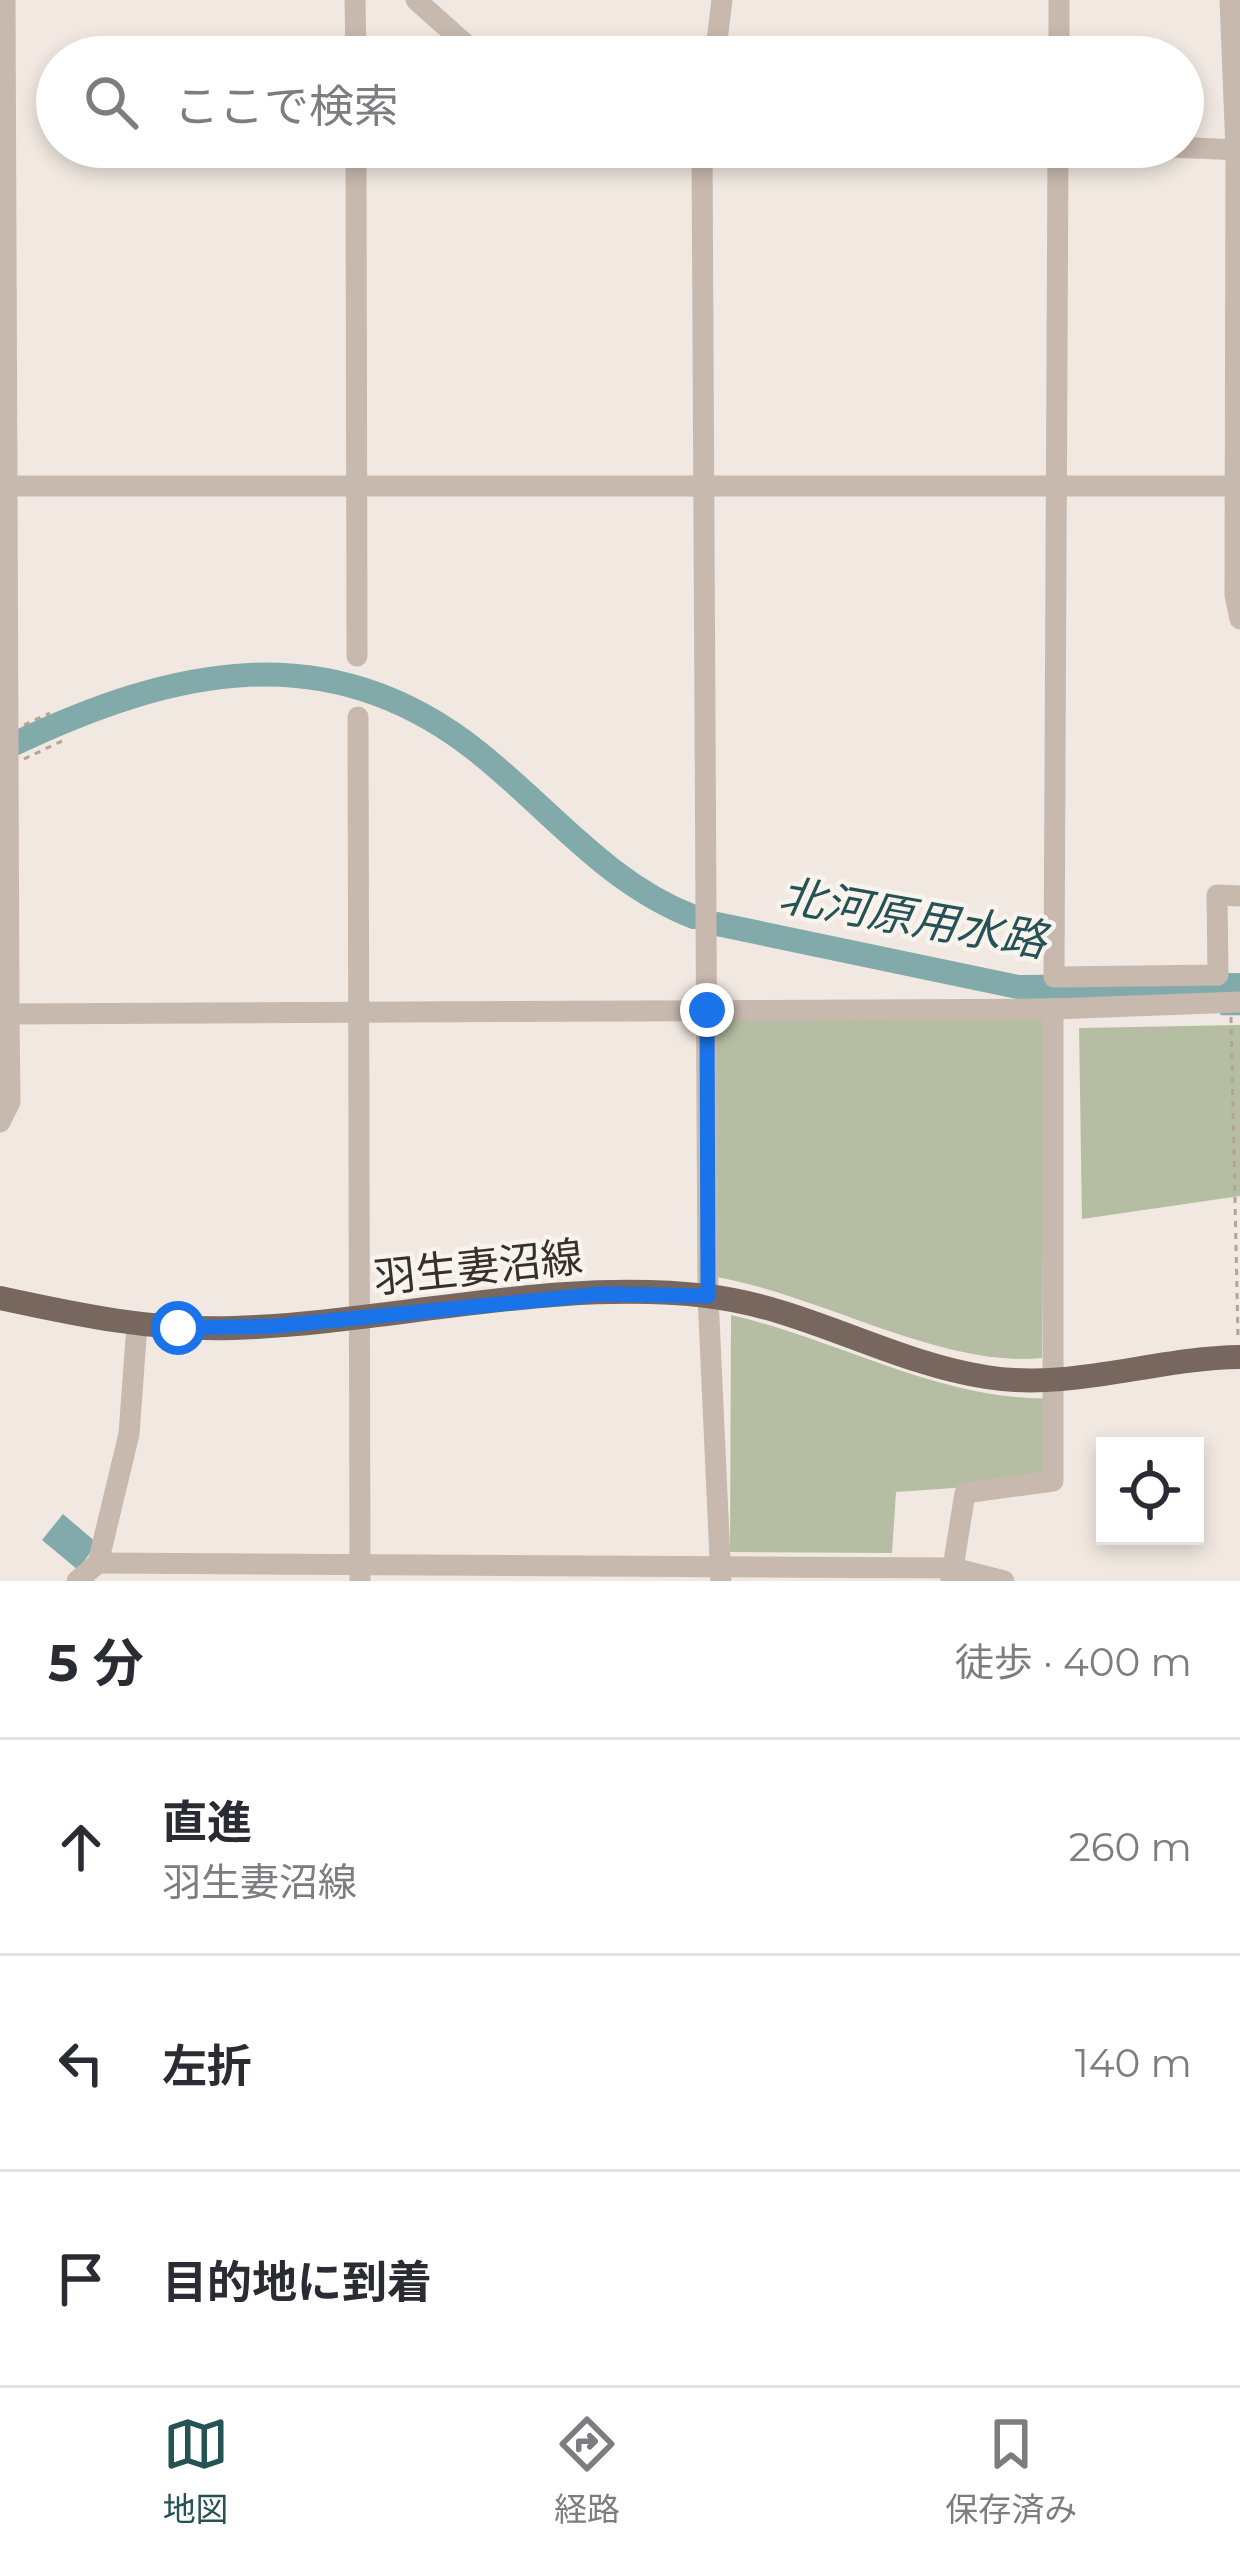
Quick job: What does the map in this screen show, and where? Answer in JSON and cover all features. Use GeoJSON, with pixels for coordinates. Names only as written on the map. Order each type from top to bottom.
{"type":"FeatureCollection","features":[{"type":"Feature","properties":{"kind":"main road","name":"羽生妻沼線"},"geometry":{"type":"LineString","coordinates":[[0,1298],[137,1325],[232,1328],[602,1294],[708,1296],[794,1316],[954,1371],[1055,1380],[1239,1357]]}},
{"type":"Feature","properties":{"kind":"street"},"geometry":{"type":"LineString","coordinates":[[0,1123],[10,1102],[5,1014],[10,765],[4,486],[5,0]]}},
{"type":"Feature","properties":{"kind":"street"},"geometry":{"type":"LineString","coordinates":[[356,0],[356,36]]}},
{"type":"Feature","properties":{"kind":"street"},"geometry":{"type":"LineString","coordinates":[[416,0],[456,36]]}},
{"type":"Feature","properties":{"kind":"street"},"geometry":{"type":"LineString","coordinates":[[718,36],[722,0]]}},
{"type":"Feature","properties":{"kind":"street"},"geometry":{"type":"LineString","coordinates":[[1059,0],[1059,36]]}},
{"type":"Feature","properties":{"kind":"street"},"geometry":{"type":"LineString","coordinates":[[1230,0],[1238,150],[1240,619]]}},
{"type":"Feature","properties":{"kind":"street"},"geometry":{"type":"LineString","coordinates":[[1204,148],[1238,150]]}},
{"type":"Feature","properties":{"kind":"street"},"geometry":{"type":"LineString","coordinates":[[356,168],[357,656]]}},
{"type":"Feature","properties":{"kind":"street"},"geometry":{"type":"LineString","coordinates":[[702,168],[708,1296],[722,1573]]}},
{"type":"Feature","properties":{"kind":"street"},"geometry":{"type":"LineString","coordinates":[[1058,168],[1054,977],[1218,975],[1217,896],[1240,896]]}},
{"type":"Feature","properties":{"kind":"street"},"geometry":{"type":"LineString","coordinates":[[4,486],[1238,486]]}},
{"type":"Feature","properties":{"kind":"street"},"geometry":{"type":"LineString","coordinates":[[358,717],[360,1572]]}},
{"type":"Feature","properties":{"kind":"street"},"geometry":{"type":"LineString","coordinates":[[5,1014],[1053,1009],[1235,1002]]}},
{"type":"Feature","properties":{"kind":"street"},"geometry":{"type":"LineString","coordinates":[[952,1574],[965,1493],[1053,1481],[1053,1009]]}},
{"type":"Feature","properties":{"kind":"street"},"geometry":{"type":"LineString","coordinates":[[77,1581],[98,1563],[129,1434],[137,1325]]}},
{"type":"Feature","properties":{"kind":"street"},"geometry":{"type":"LineString","coordinates":[[98,1563],[360,1572],[952,1574],[1004,1581]]}},
{"type":"Feature","properties":{"kind":"path"},"geometry":{"type":"LineString","coordinates":[[10,765],[62,741]]}},
{"type":"Feature","properties":{"kind":"path"},"geometry":{"type":"LineString","coordinates":[[1235,1002],[1239,1357]]}},
{"type":"Feature","properties":{"kind":"green space"},"geometry":{"type":"Polygon","coordinates":[[[1045,1017],[1042,1358],[1003,1358],[922,1342],[716,1277],[711,1019],[1045,1017]]]}},
{"type":"Feature","properties":{"kind":"green space"},"geometry":{"type":"Polygon","coordinates":[[[1240,1025],[1240,1196],[1082,1219],[1079,1028],[1240,1025]]]}},
{"type":"Feature","properties":{"kind":"green space"},"geometry":{"type":"Polygon","coordinates":[[[731,1315],[934,1381],[1017,1397],[1059,1398],[1053,1481],[896,1492],[892,1553],[730,1552],[731,1315]]]}},
{"type":"Feature","properties":{"kind":"water"},"geometry":{"type":"Polygon","coordinates":[[[63,1514],[97,1543],[78,1570],[42,1540],[63,1514]]]}},
{"type":"Feature","properties":{"kind":"waterway","name":"北河原用水路"},"geometry":{"type":"LineString","coordinates":[[14,744],[132,697],[191,682],[249,675],[307,677],[364,690],[421,714],[478,752],[606,865],[694,917]]}},
{"type":"Feature","properties":{"kind":"waterway","name":"北河原用水路"},"geometry":{"type":"LineString","coordinates":[[717,924],[1018,987],[1240,985]]}},
{"type":"Feature","properties":{"kind":"waterway"},"geometry":{"type":"LineString","coordinates":[[1222,1013],[1240,1013]]}},
{"type":"Feature","properties":{"kind":"route"},"geometry":{"type":"LineString","coordinates":[[178,1328],[276,1326],[602,1294],[708,1296],[707,1010]]}}]}
